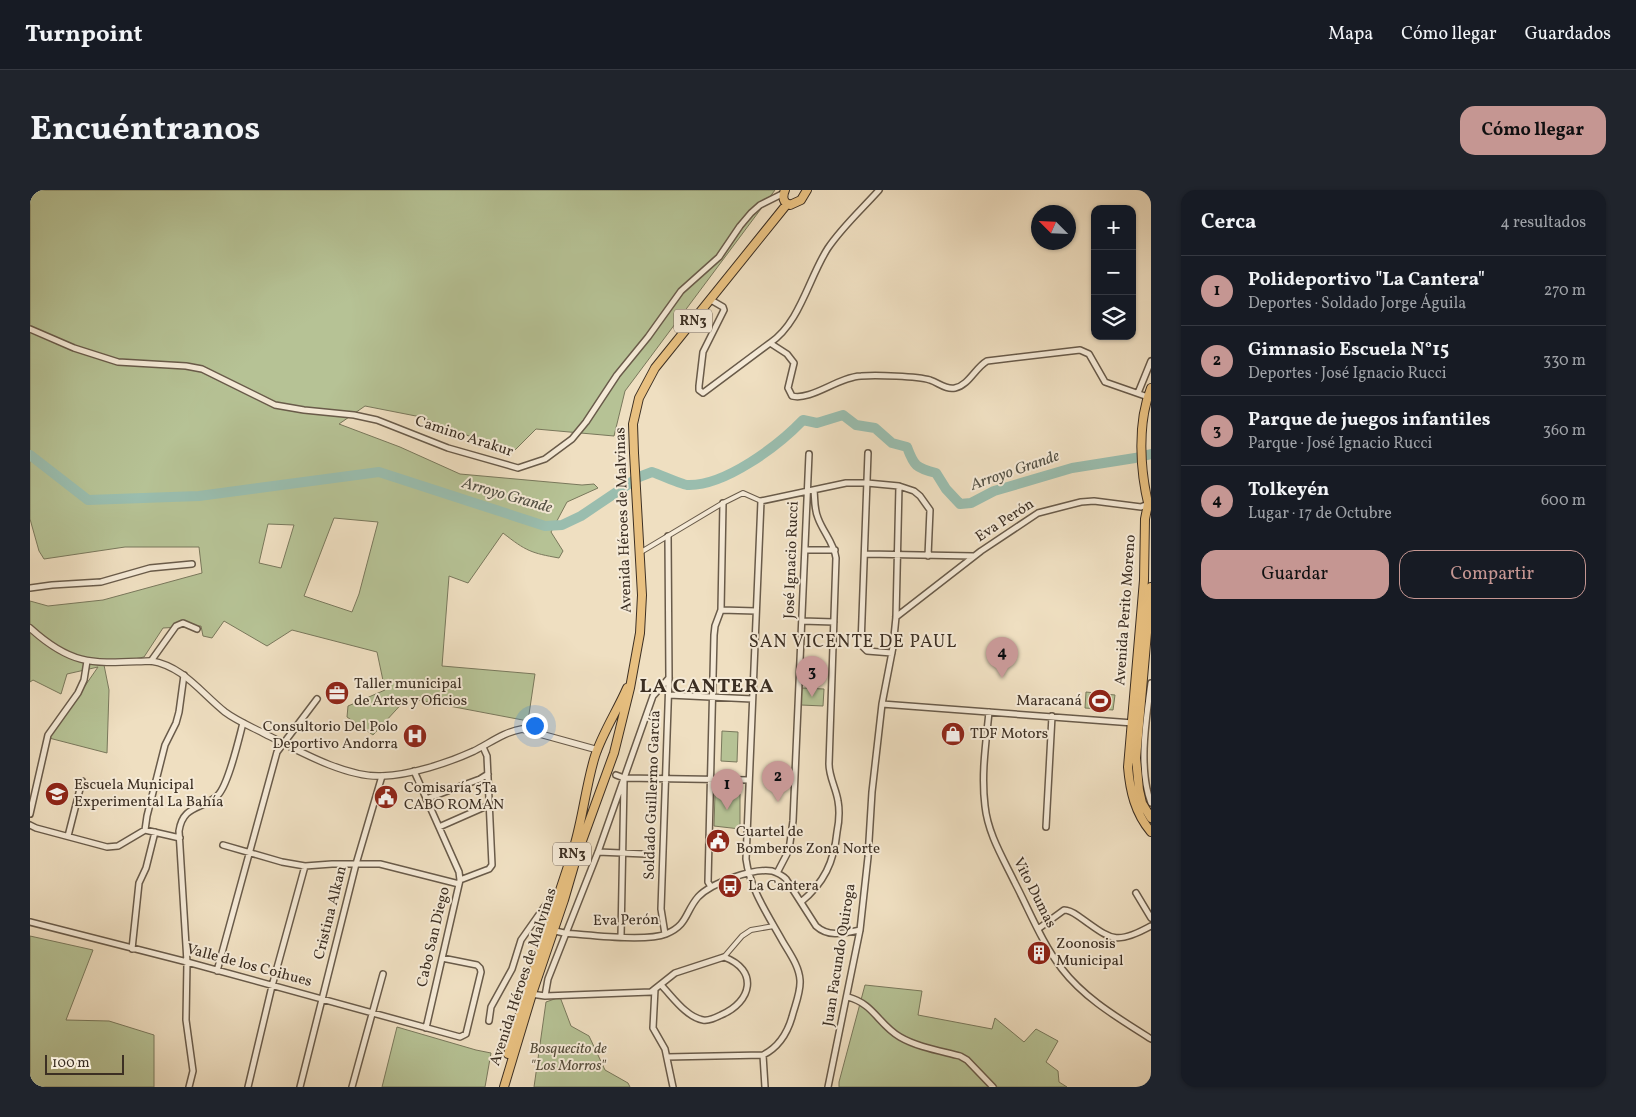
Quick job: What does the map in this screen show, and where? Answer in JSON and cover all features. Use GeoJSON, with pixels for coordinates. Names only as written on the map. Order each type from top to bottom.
{"type":"FeatureCollection","features":[{"type":"Feature","properties":{"kind":"main road","name":"Avenida Héroes de Malvinas"},"geometry":{"type":"LineString","coordinates":[[503,1087],[529,993],[614,753],[632,675],[642,614],[634,452],[634,414],[639,398],[645,384],[659,363],[786,204],[797,203],[804,197],[807,190]]}},
{"type":"Feature","properties":{"kind":"main road"},"geometry":{"type":"LineString","coordinates":[[784,192],[786,204]]}},
{"type":"Feature","properties":{"kind":"main road","name":"Avenida Perito Moreno"},"geometry":{"type":"LineString","coordinates":[[1151,388],[1143,416],[1143,467],[1149,516],[1147,580],[1136,724],[1137,779],[1142,803],[1151,818]]}},
{"type":"Feature","properties":{"kind":"main road","name":"Avenida Perito Moreno"},"geometry":{"type":"LineString","coordinates":[[1151,587],[1136,724],[1128,750],[1129,781],[1135,806],[1151,832]]}},
{"type":"Feature","properties":{"kind":"main road","name":"Avenida Héroes de Malvinas"},"geometry":{"type":"LineString","coordinates":[[551,930],[556,904],[578,833],[589,778],[598,748],[632,675]]}},
{"type":"Feature","properties":{"kind":"main road"},"geometry":{"type":"LineString","coordinates":[[598,748],[607,746],[614,753]]}},
{"type":"Feature","properties":{"kind":"main road"},"geometry":{"type":"LineString","coordinates":[[589,778],[595,783],[604,781]]}},
{"type":"Feature","properties":{"kind":"street"},"geometry":{"type":"LineString","coordinates":[[711,300],[723,307],[724,310],[703,352],[699,386],[701,392],[705,393],[783,332],[828,249],[879,190]]}},
{"type":"Feature","properties":{"kind":"street","name":"Camino Arakur"},"geometry":{"type":"LineString","coordinates":[[30,329],[74,348],[118,362],[186,366],[202,369],[275,405],[354,415],[377,420],[448,448],[518,468],[545,459],[572,439],[586,422],[617,375],[648,338],[681,290],[720,258],[740,226],[751,213],[760,205],[784,192]]}},
{"type":"Feature","properties":{"kind":"street"},"geometry":{"type":"LineString","coordinates":[[770,343],[787,354],[794,363],[788,388],[792,396],[796,397],[813,393],[844,379],[862,376],[920,378],[954,389],[961,386],[980,365],[987,361],[1080,350],[1088,354],[1106,382],[1148,397]]}},
{"type":"Feature","properties":{"kind":"street"},"geometry":{"type":"LineString","coordinates":[[1138,393],[1151,361]]}},
{"type":"Feature","properties":{"kind":"street"},"geometry":{"type":"LineString","coordinates":[[868,453],[862,645],[867,651],[892,653]]}},
{"type":"Feature","properties":{"kind":"street","name":"José Ignacio Rucci"},"geometry":{"type":"LineString","coordinates":[[776,873],[789,850],[793,821],[810,454]]}},
{"type":"Feature","properties":{"kind":"street"},"geometry":{"type":"LineString","coordinates":[[640,552],[743,493],[760,501],[846,483],[867,483],[899,486],[914,491],[920,496],[930,510],[928,556]]}},
{"type":"Feature","properties":{"kind":"street","name":"Juan Facundo Quiroga"},"geometry":{"type":"LineString","coordinates":[[828,1087],[848,997],[860,930],[882,704],[892,653],[896,617],[899,486]]}},
{"type":"Feature","properties":{"kind":"street"},"geometry":{"type":"LineString","coordinates":[[801,902],[824,878],[831,864],[836,847],[839,814],[839,803],[829,772],[835,550],[818,518],[814,490]]}},
{"type":"Feature","properties":{"kind":"street"},"geometry":{"type":"LineString","coordinates":[[667,1056],[763,1055],[773,1050],[786,1033],[800,983],[794,961],[756,894],[748,874],[746,859],[760,501]]}},
{"type":"Feature","properties":{"kind":"street","name":"Eva Perón"},"geometry":{"type":"LineString","coordinates":[[896,617],[974,556],[1038,512],[1081,502],[1094,501],[1142,507],[1148,504]]}},
{"type":"Feature","properties":{"kind":"street"},"geometry":{"type":"LineString","coordinates":[[711,887],[708,882],[714,635],[721,610],[723,503]]}},
{"type":"Feature","properties":{"kind":"street","name":"Soldado Guillermo García"},"geometry":{"type":"LineString","coordinates":[[665,934],[661,909],[669,695],[668,536]]}},
{"type":"Feature","properties":{"kind":"street"},"geometry":{"type":"LineString","coordinates":[[805,550],[835,550]]}},
{"type":"Feature","properties":{"kind":"street"},"geometry":{"type":"LineString","coordinates":[[866,554],[974,556]]}},
{"type":"Feature","properties":{"kind":"street"},"geometry":{"type":"LineString","coordinates":[[30,588],[52,584],[101,582],[150,568],[192,564]]}},
{"type":"Feature","properties":{"kind":"street"},"geometry":{"type":"LineString","coordinates":[[721,610],[756,611]]}},
{"type":"Feature","properties":{"kind":"street"},"geometry":{"type":"LineString","coordinates":[[802,621],[834,622]]}},
{"type":"Feature","properties":{"kind":"street"},"geometry":{"type":"LineString","coordinates":[[151,661],[176,626],[183,623],[197,629]]}},
{"type":"Feature","properties":{"kind":"street"},"geometry":{"type":"LineString","coordinates":[[30,628],[62,653],[87,662],[159,662],[184,675],[227,713],[243,723],[304,754],[336,767],[369,776],[414,771],[483,747],[514,731],[522,729],[586,748],[598,748]]}},
{"type":"Feature","properties":{"kind":"street"},"geometry":{"type":"LineString","coordinates":[[30,814],[48,735],[78,693],[84,680],[87,662]]}},
{"type":"Feature","properties":{"kind":"street"},"geometry":{"type":"LineString","coordinates":[[145,830],[165,745],[176,723],[184,675]]}},
{"type":"Feature","properties":{"kind":"street"},"geometry":{"type":"LineString","coordinates":[[545,996],[548,979],[598,852],[653,696],[658,688],[669,678]]}},
{"type":"Feature","properties":{"kind":"street"},"geometry":{"type":"LineString","coordinates":[[1151,683],[1144,776],[1151,802]]}},
{"type":"Feature","properties":{"kind":"street"},"geometry":{"type":"LineString","coordinates":[[669,695],[752,699]]}},
{"type":"Feature","properties":{"kind":"street"},"geometry":{"type":"LineString","coordinates":[[218,971],[277,752],[317,699]]}},
{"type":"Feature","properties":{"kind":"street"},"geometry":{"type":"LineString","coordinates":[[882,704],[1136,724]]}},
{"type":"Feature","properties":{"kind":"street","name":"Vito Dumas"},"geometry":{"type":"LineString","coordinates":[[990,712],[983,792],[988,825],[996,846],[1038,930],[1063,970],[1084,992],[1104,1008],[1151,1040]]}},
{"type":"Feature","properties":{"kind":"street"},"geometry":{"type":"LineString","coordinates":[[1046,827],[1052,716]]}},
{"type":"Feature","properties":{"kind":"street"},"geometry":{"type":"LineString","coordinates":[[189,1087],[193,1071],[186,1020],[187,962],[180,824],[189,811],[218,795],[225,782],[243,723]]}},
{"type":"Feature","properties":{"kind":"street"},"geometry":{"type":"LineString","coordinates":[[222,845],[305,866],[387,865],[459,882],[492,867],[487,756],[483,747]]}},
{"type":"Feature","properties":{"kind":"street"},"geometry":{"type":"LineString","coordinates":[[586,748],[593,764]]}},
{"type":"Feature","properties":{"kind":"street"},"geometry":{"type":"LineString","coordinates":[[610,765],[616,775],[624,778],[749,780]]}},
{"type":"Feature","properties":{"kind":"street","name":"Cabo San Diego"},"geometry":{"type":"LineString","coordinates":[[414,771],[459,872],[459,882],[426,1028]]}},
{"type":"Feature","properties":{"kind":"street"},"geometry":{"type":"LineString","coordinates":[[426,799],[480,779],[488,774]]}},
{"type":"Feature","properties":{"kind":"street"},"geometry":{"type":"LineString","coordinates":[[604,781],[616,775]]}},
{"type":"Feature","properties":{"kind":"street","name":"Cristina Alkan"},"geometry":{"type":"LineString","coordinates":[[300,1087],[356,864],[382,776]]}},
{"type":"Feature","properties":{"kind":"street"},"geometry":{"type":"LineString","coordinates":[[621,936],[624,778]]}},
{"type":"Feature","properties":{"kind":"street"},"geometry":{"type":"LineString","coordinates":[[68,836],[82,782]]}},
{"type":"Feature","properties":{"kind":"street"},"geometry":{"type":"LineString","coordinates":[[439,828],[489,805]]}},
{"type":"Feature","properties":{"kind":"street"},"geometry":{"type":"LineString","coordinates":[[30,825],[107,848],[114,847],[145,830],[180,838]]}},
{"type":"Feature","properties":{"kind":"street"},"geometry":{"type":"LineString","coordinates":[[132,948],[139,883],[146,868],[155,832]]}},
{"type":"Feature","properties":{"kind":"street"},"geometry":{"type":"LineString","coordinates":[[598,852],[645,854]]}},
{"type":"Feature","properties":{"kind":"street"},"geometry":{"type":"LineString","coordinates":[[248,1087],[272,986],[305,866]]}},
{"type":"Feature","properties":{"kind":"street","name":"Eva Perón"},"geometry":{"type":"LineString","coordinates":[[551,930],[567,933],[621,936],[653,937],[665,934],[684,923],[699,897],[711,887],[759,871],[772,871],[776,873]]}},
{"type":"Feature","properties":{"kind":"street"},"geometry":{"type":"LineString","coordinates":[[776,873],[786,879],[821,931],[836,934],[860,930]]}},
{"type":"Feature","properties":{"kind":"street"},"geometry":{"type":"LineString","coordinates":[[1136,893],[1151,918]]}},
{"type":"Feature","properties":{"kind":"street"},"geometry":{"type":"LineString","coordinates":[[489,1021],[491,1007],[514,965],[521,940],[545,906],[556,904]]}},
{"type":"Feature","properties":{"kind":"street"},"geometry":{"type":"LineString","coordinates":[[1038,930],[1064,910],[1072,911],[1100,932],[1117,938],[1141,932],[1151,926]]}},
{"type":"Feature","properties":{"kind":"street","name":"Valle de los Coihues"},"geometry":{"type":"LineString","coordinates":[[30,922],[187,962],[460,1037],[466,1034],[481,972],[477,966],[442,958]]}},
{"type":"Feature","properties":{"kind":"street"},"geometry":{"type":"LineString","coordinates":[[529,993],[545,996],[645,992],[655,989],[675,973],[724,956],[742,936],[751,930],[774,926]]}},
{"type":"Feature","properties":{"kind":"street"},"geometry":{"type":"LineString","coordinates":[[661,985],[697,1018],[704,1020],[712,1019],[730,1012],[738,1005],[745,994],[748,980],[743,969],[732,959],[724,956]]}},
{"type":"Feature","properties":{"kind":"street"},"geometry":{"type":"LineString","coordinates":[[352,1087],[383,974]]}},
{"type":"Feature","properties":{"kind":"street"},"geometry":{"type":"LineString","coordinates":[[655,989],[653,1028],[667,1056],[673,1087]]}},
{"type":"Feature","properties":{"kind":"street"},"geometry":{"type":"LineString","coordinates":[[848,997],[865,1004],[883,1024],[901,1038],[960,1056],[967,1060],[993,1087]]}},
{"type":"Feature","properties":{"kind":"street"},"geometry":{"type":"LineString","coordinates":[[763,1055],[765,1087]]}},
{"type":"Feature","properties":{"kind":"green space"},"geometry":{"type":"Polygon","coordinates":[[[30,190],[775,190],[625,391],[614,436],[536,429],[512,453],[421,417],[365,406],[339,424],[400,447],[460,474],[582,485],[594,484],[598,488],[567,502],[551,532],[563,551],[559,558],[529,550],[503,533],[468,583],[449,576],[442,666],[535,674],[528,721],[407,698],[373,735],[347,717],[348,706],[385,690],[377,652],[292,630],[267,646],[224,621],[212,638],[203,636],[201,626],[163,628],[144,657],[104,665],[109,690],[107,753],[49,738],[98,667],[67,674],[61,694],[33,680],[30,682],[30,601],[48,606],[103,600],[202,573],[199,547],[125,547],[44,559],[39,551],[30,519],[30,190]],[[334,518],[304,596],[352,612],[359,594],[378,522],[334,518]],[[268,524],[259,563],[281,568],[294,525],[268,524]]]}},
{"type":"Feature","properties":{"kind":"green space"},"geometry":{"type":"Polygon","coordinates":[[[802,688],[824,689],[823,706],[801,705],[802,688]]]}},
{"type":"Feature","properties":{"kind":"green space","name":"Maracaná"},"geometry":{"type":"Polygon","coordinates":[[[1086,692],[1115,695],[1113,710],[1085,708],[1086,692]]]}},
{"type":"Feature","properties":{"kind":"green space"},"geometry":{"type":"Polygon","coordinates":[[[722,731],[738,732],[737,762],[721,761],[722,731]]]}},
{"type":"Feature","properties":{"kind":"green space"},"geometry":{"type":"Polygon","coordinates":[[[715,793],[740,794],[740,829],[714,826],[715,793]]]}},
{"type":"Feature","properties":{"kind":"green space"},"geometry":{"type":"Polygon","coordinates":[[[30,936],[93,950],[66,1020],[109,1021],[154,1035],[154,1087],[30,1087],[30,936]]]}},
{"type":"Feature","properties":{"kind":"green space"},"geometry":{"type":"Polygon","coordinates":[[[865,985],[922,991],[918,1015],[992,1029],[995,1018],[1024,1042],[1036,1029],[1058,1041],[1046,1062],[1058,1071],[1059,1082],[1067,1087],[839,1087],[865,985]]]}},
{"type":"Feature","properties":{"kind":"green space","name":"Bosquecito de \"Los Morros\""},"geometry":{"type":"Polygon","coordinates":[[[560,997],[571,1026],[589,1036],[605,1070],[628,1083],[630,1087],[534,1087],[546,1002],[560,997]]]}},
{"type":"Feature","properties":{"kind":"green space"},"geometry":{"type":"Polygon","coordinates":[[[397,1027],[491,1053],[485,1087],[382,1087],[397,1027]]]}},
{"type":"Feature","properties":{"kind":"waterway","name":"Arroyo Grande"},"geometry":{"type":"LineString","coordinates":[[30,455],[88,500],[199,496],[379,472],[545,526],[562,525],[581,516],[639,477],[652,472],[688,485],[703,484],[718,479],[750,463],[780,441],[803,420],[817,423],[843,415],[856,425],[875,428],[892,443],[907,447],[914,462],[920,468],[936,473],[946,489],[960,504],[971,503],[994,491],[1072,468],[1151,454]]}},
{"type":"Feature","properties":{"kind":"place","name":"Tolkeyén"},"geometry":{"type":"Point","coordinates":[1002,678]}},
{"type":"Feature","properties":{"kind":"place","name":"Taller municipal de Artes y Oficios"},"geometry":{"type":"Point","coordinates":[337,693]}},
{"type":"Feature","properties":{"kind":"place","name":"Parque de juegos infantiles"},"geometry":{"type":"Point","coordinates":[812,697]}},
{"type":"Feature","properties":{"kind":"place","name":"Maracaná"},"geometry":{"type":"Point","coordinates":[1100,701]}},
{"type":"Feature","properties":{"kind":"place","name":"TDF Motors"},"geometry":{"type":"Point","coordinates":[953,734]}},
{"type":"Feature","properties":{"kind":"place","name":"Consultorio Del Polo Deportivo Andorra"},"geometry":{"type":"Point","coordinates":[415,736]}},
{"type":"Feature","properties":{"kind":"place","name":"Escuela Municipal Experimental La Bahía"},"geometry":{"type":"Point","coordinates":[57,794]}},
{"type":"Feature","properties":{"kind":"place","name":"Comisaría 5Ta CABO ROMAN"},"geometry":{"type":"Point","coordinates":[386,797]}},
{"type":"Feature","properties":{"kind":"place","name":"Gimnasio Escuela N°15"},"geometry":{"type":"Point","coordinates":[778,802]}},
{"type":"Feature","properties":{"kind":"place","name":"Polideportivo \"La Cantera\""},"geometry":{"type":"Point","coordinates":[727,810]}},
{"type":"Feature","properties":{"kind":"place","name":"Cuartel de Bomberos Zona Norte"},"geometry":{"type":"Point","coordinates":[718,841]}},
{"type":"Feature","properties":{"kind":"place","name":"La Cantera"},"geometry":{"type":"Point","coordinates":[730,886]}},
{"type":"Feature","properties":{"kind":"place","name":"Zoonosis Municipal"},"geometry":{"type":"Point","coordinates":[1039,953]}},
{"type":"Feature","properties":{"kind":"district","name":"SAN VICENTE DE PAUL"},"geometry":{"type":"Point","coordinates":[853,642]}},
{"type":"Feature","properties":{"kind":"district","name":"LA CANTERA"},"geometry":{"type":"Point","coordinates":[707,687]}}]}
